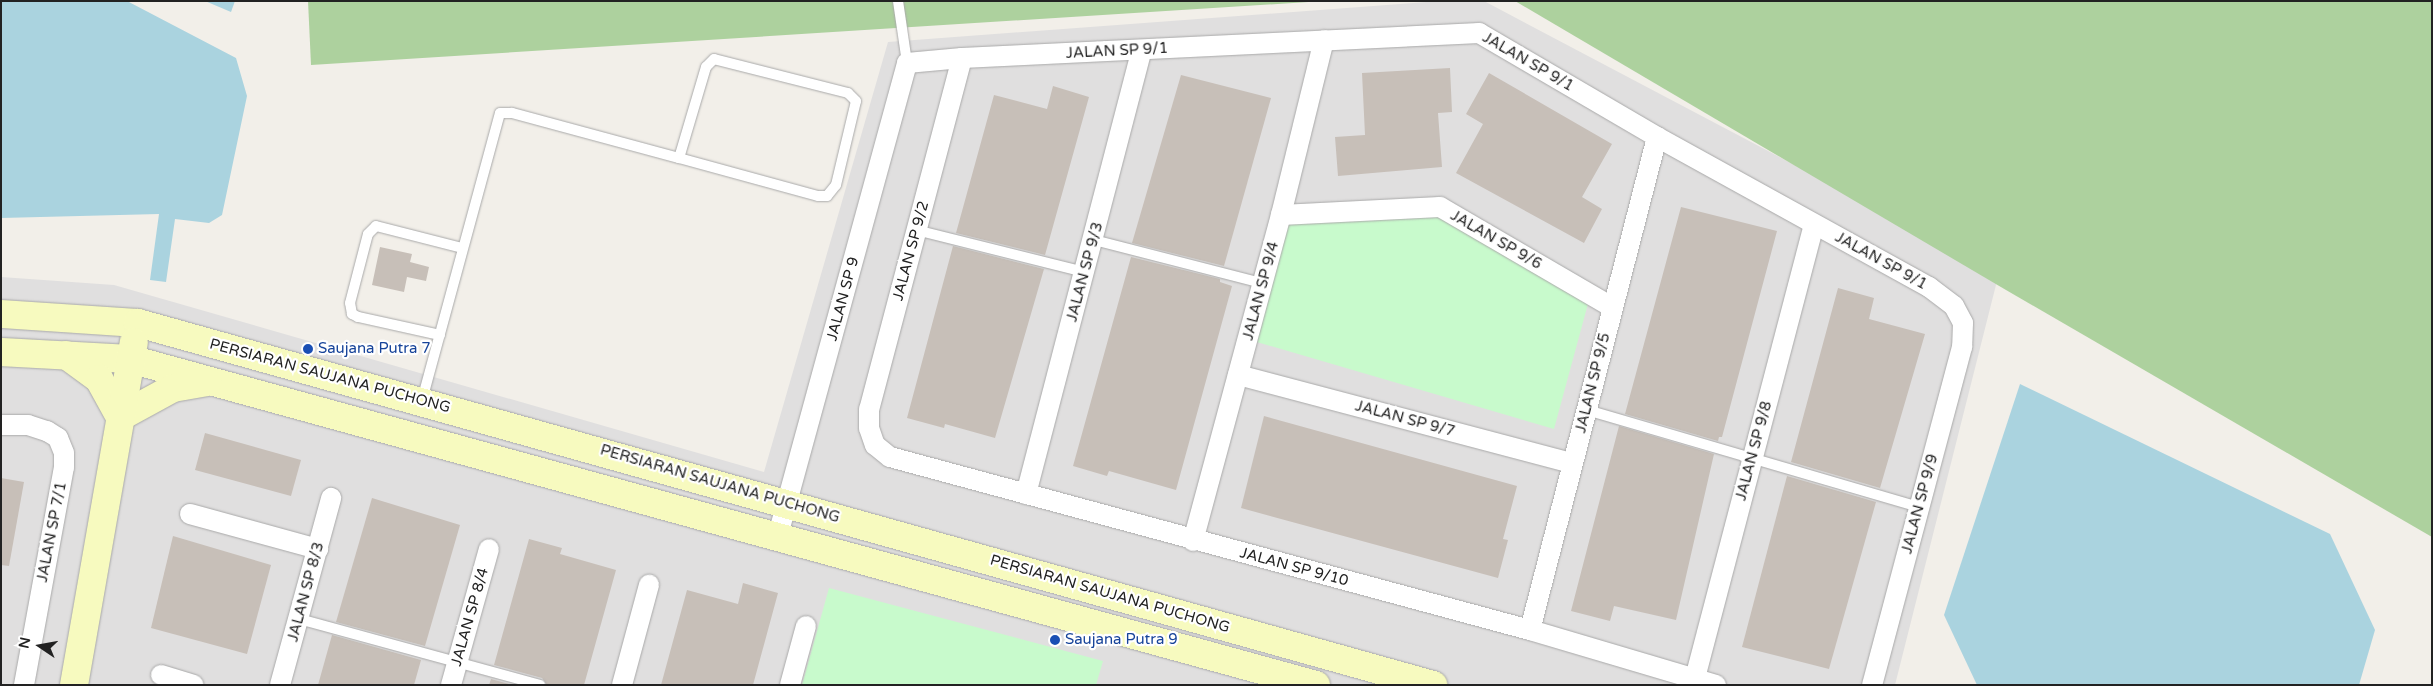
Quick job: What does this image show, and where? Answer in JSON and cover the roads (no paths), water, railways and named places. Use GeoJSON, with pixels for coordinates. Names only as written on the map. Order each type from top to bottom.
{"type":"FeatureCollection","features":[{"type":"Feature","properties":{"kind":"street","name":"JALAN SP 9/1"},"geometry":{"type":"LineString","coordinates":[[907,63],[962,58],[1141,51],[1479,33],[1657,137],[1929,287],[1954,306],[1963,323]]}},
{"type":"Feature","properties":{"kind":"street","name":"JALAN SP 9/4"},"geometry":{"type":"LineString","coordinates":[[1193,541],[1281,215],[1324,40]]}},
{"type":"Feature","properties":{"kind":"street","name":"JALAN SP 9/3"},"geometry":{"type":"LineString","coordinates":[[1026,494],[1094,240],[1141,51]]}},
{"type":"Feature","properties":{"kind":"street","name":"JALAN SP 9/2"},"geometry":{"type":"LineString","coordinates":[[875,445],[869,428],[869,409],[962,58]]}},
{"type":"Feature","properties":{"kind":"street","name":"JALAN SP 9"},"geometry":{"type":"LineString","coordinates":[[778,535],[907,63]]}},
{"type":"Feature","properties":{"kind":"street","name":"JALAN SP 9/5"},"geometry":{"type":"LineString","coordinates":[[1530,630],[1657,137]]}},
{"type":"Feature","properties":{"kind":"street","name":"JALAN SP 9/6"},"geometry":{"type":"LineString","coordinates":[[1281,215],[1440,207],[1612,307]]}},
{"type":"Feature","properties":{"kind":"street","name":"JALAN SP 9/8"},"geometry":{"type":"LineString","coordinates":[[1694,678],[1814,225]]}},
{"type":"Feature","properties":{"kind":"street","name":"PERSIARAN SAUJANA PUCHONG"},"geometry":{"type":"LineString","coordinates":[[1,314],[138,323],[788,502],[1433,685]]}},
{"type":"Feature","properties":{"kind":"street"},"geometry":{"type":"LineString","coordinates":[[74,685],[130,359],[138,323]]}},
{"type":"Feature","properties":{"kind":"street","name":"JALAN SP 9/9"},"geometry":{"type":"LineString","coordinates":[[1872,685],[1962,347],[1963,323]]}},
{"type":"Feature","properties":{"kind":"street"},"geometry":{"type":"LineString","coordinates":[[1,352],[130,359],[778,535],[1316,685]]}},
{"type":"Feature","properties":{"kind":"street"},"geometry":{"type":"LineString","coordinates":[[66,355],[99,378],[120,417]]}},
{"type":"Feature","properties":{"kind":"street","name":"JALAN SP 9/7"},"geometry":{"type":"LineString","coordinates":[[1238,375],[1572,463]]}},
{"type":"Feature","properties":{"kind":"street"},"geometry":{"type":"LineString","coordinates":[[120,417],[173,388],[211,381]]}},
{"type":"Feature","properties":{"kind":"street","name":"JALAN SP 7/1"},"geometry":{"type":"LineString","coordinates":[[1,425],[28,425],[47,431],[58,438],[64,453],[64,467],[24,685]]}},
{"type":"Feature","properties":{"kind":"street","name":"JALAN SP 9/10"},"geometry":{"type":"LineString","coordinates":[[875,445],[890,457],[898,460],[1193,541],[1530,630],[1716,685]]}},
{"type":"Feature","properties":{"kind":"street","name":"JALAN SP 8/3"},"geometry":{"type":"LineString","coordinates":[[280,685],[332,498]]}},
{"type":"Feature","properties":{"kind":"street"},"geometry":{"type":"LineString","coordinates":[[190,514],[318,549]]}},
{"type":"Feature","properties":{"kind":"street","name":"JALAN SP 8/4"},"geometry":{"type":"LineString","coordinates":[[451,685],[489,549]]}},
{"type":"Feature","properties":{"kind":"street"},"geometry":{"type":"LineString","coordinates":[[622,685],[649,585]]}},
{"type":"Feature","properties":{"kind":"street"},"geometry":{"type":"LineString","coordinates":[[790,685],[806,626]]}},
{"type":"Feature","properties":{"kind":"street"},"geometry":{"type":"LineString","coordinates":[[161,676],[194,685]]}},
{"type":"Feature","properties":{"kind":"lane"},"geometry":{"type":"LineString","coordinates":[[898,1],[907,63]]}},
{"type":"Feature","properties":{"kind":"lane"},"geometry":{"type":"LineString","coordinates":[[422,401],[500,113],[512,113],[679,158],[827,196],[836,185],[856,101],[848,93],[714,59],[706,67],[679,158]]}},
{"type":"Feature","properties":{"kind":"lane"},"geometry":{"type":"LineString","coordinates":[[440,335],[358,317],[350,308],[354,286],[368,234],[376,226],[462,248]]}},
{"type":"Feature","properties":{"kind":"lane"},"geometry":{"type":"LineString","coordinates":[[916,230],[1084,272]]}},
{"type":"Feature","properties":{"kind":"lane"},"geometry":{"type":"LineString","coordinates":[[1094,240],[1262,282]]}},
{"type":"Feature","properties":{"kind":"lane"},"geometry":{"type":"LineString","coordinates":[[1587,410],[1753,456],[1919,506]]}},
{"type":"Feature","properties":{"kind":"lane"},"geometry":{"type":"LineString","coordinates":[[298,619],[540,685]]}},
{"type":"Feature","properties":{"kind":"water"},"geometry":{"type":"Polygon","coordinates":[[[1,1],[127,1],[236,58],[247,96],[222,215],[209,223],[175,219],[166,282],[150,280],[159,214],[1,218],[1,1]]]}},
{"type":"Feature","properties":{"kind":"water"},"geometry":{"type":"Polygon","coordinates":[[[205,1],[235,1],[231,12],[205,1]]]}},
{"type":"Feature","properties":{"kind":"water"},"geometry":{"type":"Polygon","coordinates":[[[2020,384],[2330,534],[2375,630],[2359,685],[1977,685],[1944,615],[2020,384]]]}},
{"type":"Feature","properties":{"kind":"place","name":"Saujana Putra 7"},"geometry":{"type":"Point","coordinates":[308,349]}},
{"type":"Feature","properties":{"kind":"place","name":"Saujana Putra 9"},"geometry":{"type":"Point","coordinates":[1055,640]}}]}
